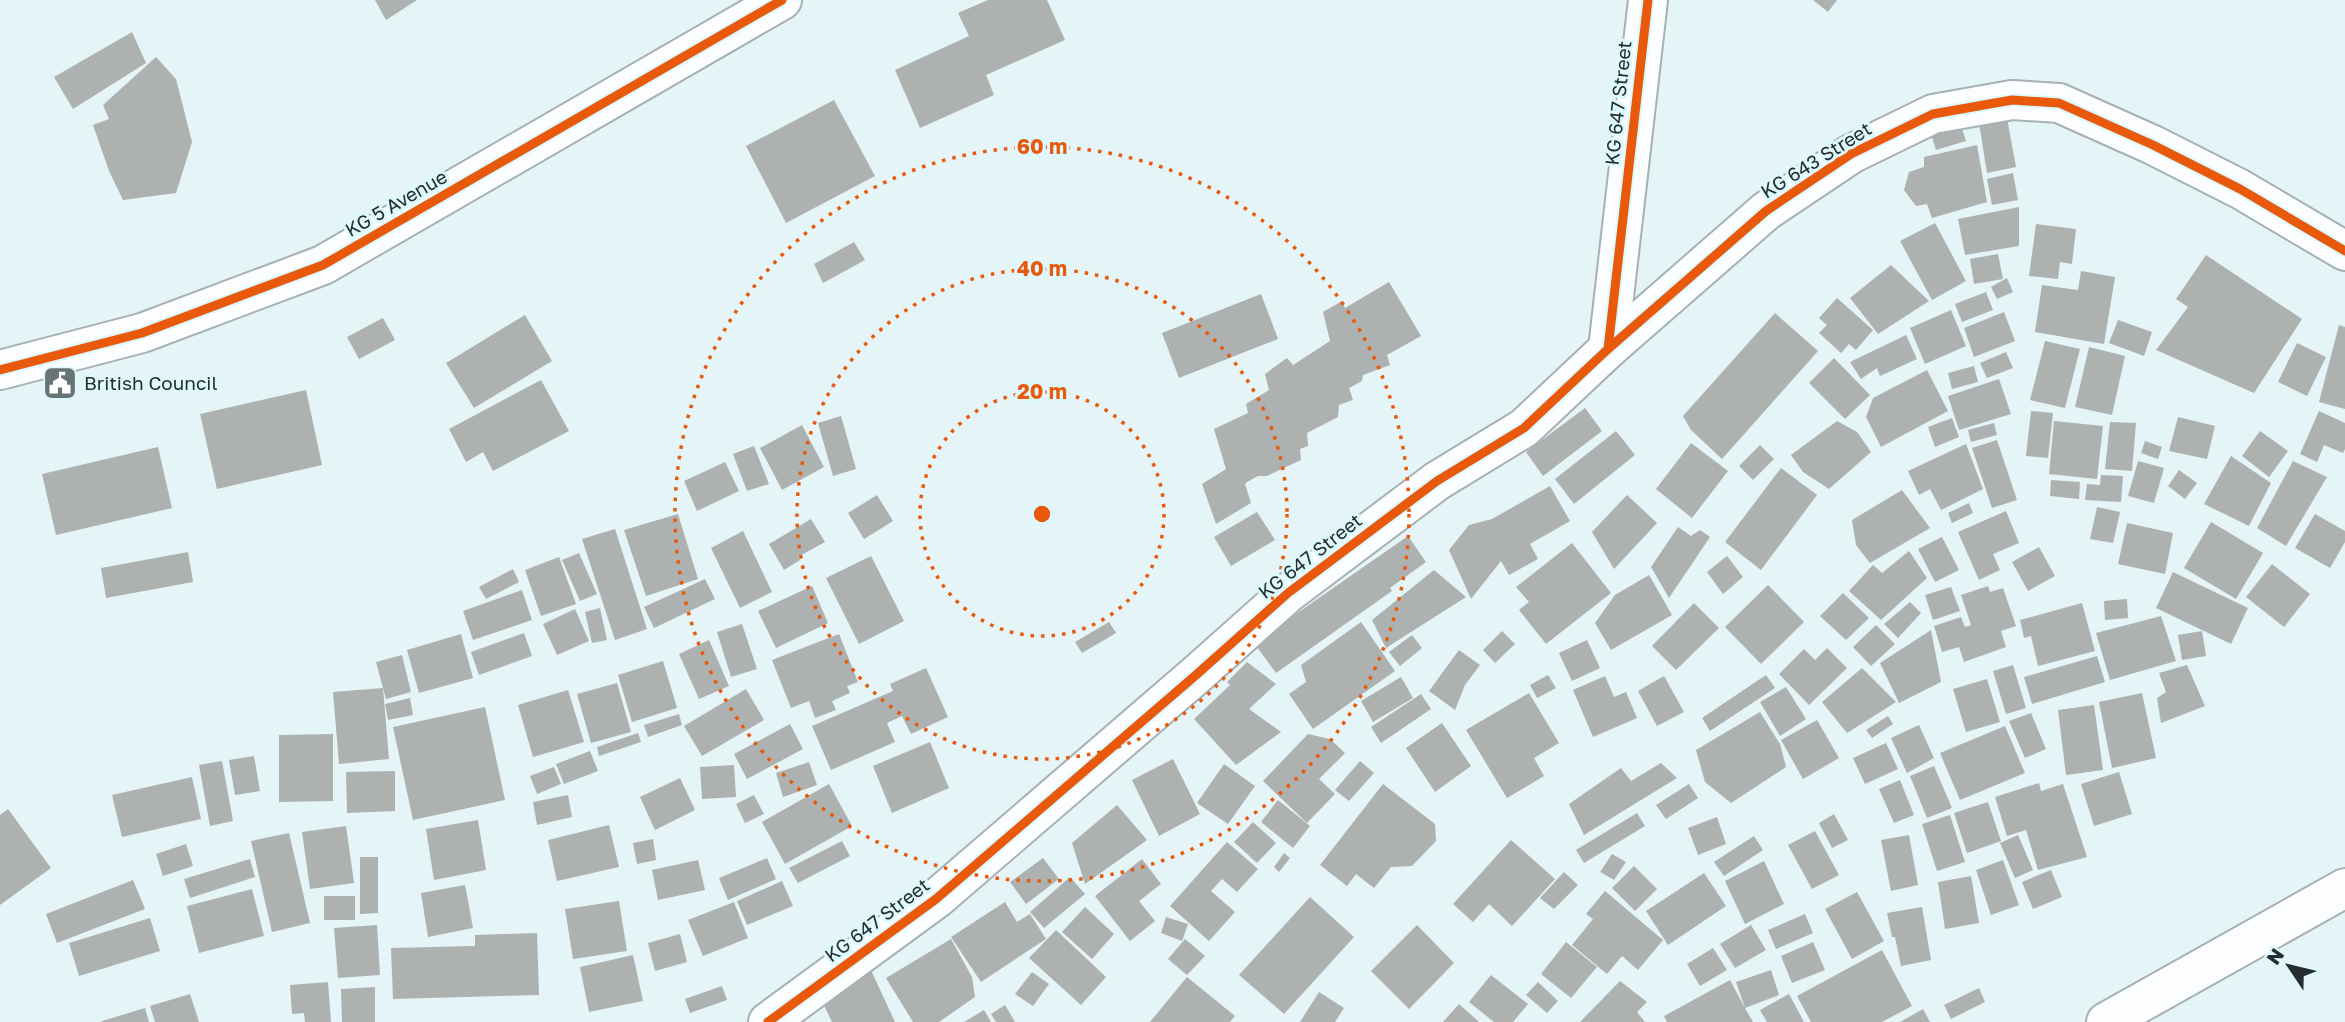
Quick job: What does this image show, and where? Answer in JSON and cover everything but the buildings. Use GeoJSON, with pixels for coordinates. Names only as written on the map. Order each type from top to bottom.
{"type":"FeatureCollection","features":[{"type":"Feature","properties":{"kind":"street","name":"KG 5 Avenue"},"geometry":{"type":"LineString","coordinates":[[0,370],[142,333],[323,265],[782,0]]}},
{"type":"Feature","properties":{"kind":"street","name":"KG 647 Street"},"geometry":{"type":"LineString","coordinates":[[768,1022],[936,900],[1287,593],[1437,481],[1524,428],[1608,349],[1648,0]]}},
{"type":"Feature","properties":{"kind":"street","name":"KG 643 Street"},"geometry":{"type":"LineString","coordinates":[[1608,349],[1766,211],[1851,154],[1933,114],[2012,100],[2059,103],[2153,145],[2239,189],[2345,251]]}},
{"type":"Feature","properties":{"kind":"street"},"geometry":{"type":"LineString","coordinates":[[2106,1022],[2345,888]]}},
{"type":"Feature","properties":{"kind":"cycle path"},"geometry":{"type":"LineString","coordinates":[[0,370],[142,333],[323,265],[782,0]]}},
{"type":"Feature","properties":{"kind":"cycle path"},"geometry":{"type":"LineString","coordinates":[[768,1022],[936,899],[1288,593],[1437,481],[1524,428],[1608,349],[1648,0]]}},
{"type":"Feature","properties":{"kind":"cycle path"},"geometry":{"type":"LineString","coordinates":[[1608,349],[1766,211],[1851,154],[1933,114],[2012,100],[2059,103],[2153,145],[2240,189],[2345,251]]}},
{"type":"Feature","properties":{"kind":"place","name":"British Council"},"geometry":{"type":"Point","coordinates":[60,383]}}]}
